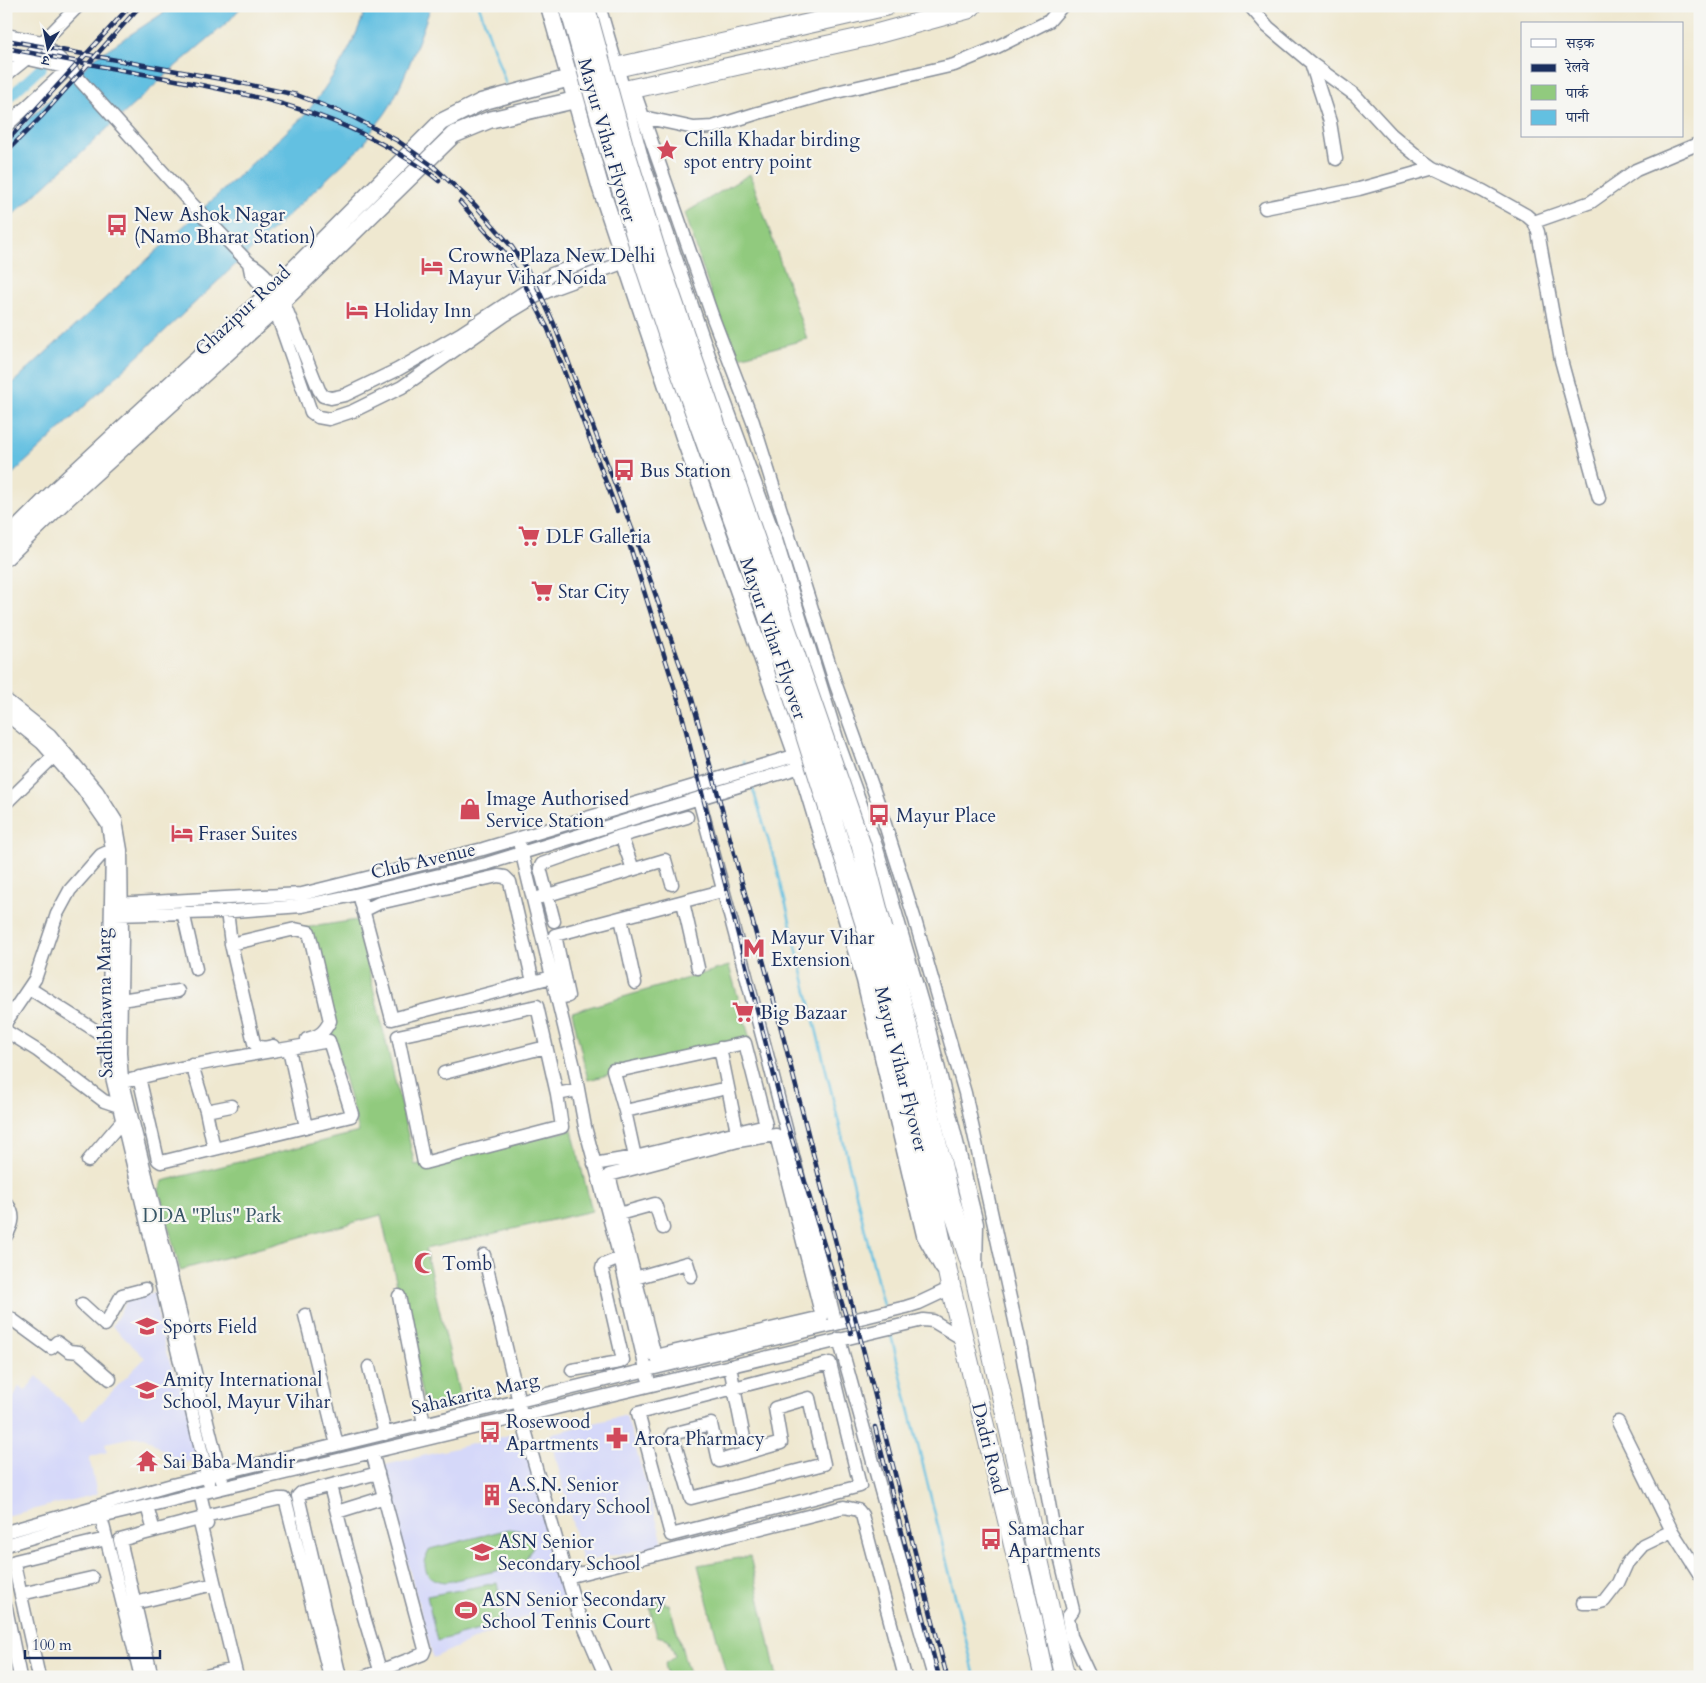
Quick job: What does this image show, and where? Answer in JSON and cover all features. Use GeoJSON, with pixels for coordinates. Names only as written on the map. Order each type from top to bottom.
{"type":"FeatureCollection","features":[{"type":"Feature","properties":{"kind":"highway","name":"Mayur Vihar Flyover"},"geometry":{"type":"LineString","coordinates":[[569,6],[609,150],[647,272],[678,365],[765,606],[868,933],[918,1132],[950,1283]]}},
{"type":"Feature","properties":{"kind":"highway","name":"Mayur Vihar Flyover"},"geometry":{"type":"LineString","coordinates":[[584,6],[623,144],[662,267],[861,845],[933,1126],[949,1197],[974,1274]]}},
{"type":"Feature","properties":{"kind":"highway"},"geometry":{"type":"LineString","coordinates":[[570,78],[886,6]]}},
{"type":"Feature","properties":{"kind":"highway"},"geometry":{"type":"LineString","coordinates":[[575,100],[865,37],[968,9],[972,6]]}},
{"type":"Feature","properties":{"kind":"highway","name":"Dadri Road"},"geometry":{"type":"LineString","coordinates":[[974,1274],[1056,1640]]}},
{"type":"Feature","properties":{"kind":"highway","name":"Dadri Road"},"geometry":{"type":"LineString","coordinates":[[950,1283],[1044,1677]]}},
{"type":"Feature","properties":{"kind":"highway"},"geometry":{"type":"LineString","coordinates":[[1056,1640],[1065,1677]]}},
{"type":"Feature","properties":{"kind":"highway"},"geometry":{"type":"LineString","coordinates":[[1056,1640],[1070,1677]]}},
{"type":"Feature","properties":{"kind":"main road"},"geometry":{"type":"LineString","coordinates":[[551,6],[569,12],[584,6]]}},
{"type":"Feature","properties":{"kind":"main road"},"geometry":{"type":"LineString","coordinates":[[551,6],[575,100],[623,255],[686,443],[799,761],[866,980],[925,1235],[950,1283]]}},
{"type":"Feature","properties":{"kind":"main road"},"geometry":{"type":"LineString","coordinates":[[597,6],[615,67],[628,90],[641,162],[720,394],[782,543],[839,748],[876,849],[924,1017],[975,1224],[974,1274]]}},
{"type":"Feature","properties":{"kind":"main road","name":"Ghazipur Road"},"geometry":{"type":"LineString","coordinates":[[6,557],[273,294],[441,122],[481,102],[570,78]]}},
{"type":"Feature","properties":{"kind":"main road","name":"Ghazipur Road"},"geometry":{"type":"LineString","coordinates":[[6,540],[56,490],[453,135],[489,120],[575,100]]}},
{"type":"Feature","properties":{"kind":"main road"},"geometry":{"type":"LineString","coordinates":[[830,865],[834,850],[844,840],[858,840],[876,849]]}},
{"type":"Feature","properties":{"kind":"street"},"geometry":{"type":"LineString","coordinates":[[6,75],[26,59],[78,6]]}},
{"type":"Feature","properties":{"kind":"street"},"geometry":{"type":"LineString","coordinates":[[643,117],[694,128],[713,127],[857,86],[954,65],[995,48],[1049,21],[1062,6]]}},
{"type":"Feature","properties":{"kind":"street"},"geometry":{"type":"LineString","coordinates":[[1250,6],[1268,27],[1355,95],[1391,134],[1434,168],[1526,215],[1534,222],[1538,232],[1561,360],[1599,498]]}},
{"type":"Feature","properties":{"kind":"street"},"geometry":{"type":"LineString","coordinates":[[6,35],[42,42],[249,263],[251,273],[273,294],[319,390],[324,396],[331,398],[345,395],[397,370],[460,334],[552,274],[623,255]]}},
{"type":"Feature","properties":{"kind":"street"},"geometry":{"type":"LineString","coordinates":[[6,54],[71,71]]}},
{"type":"Feature","properties":{"kind":"street"},"geometry":{"type":"LineString","coordinates":[[1312,63],[1330,122],[1336,159]]}},
{"type":"Feature","properties":{"kind":"street"},"geometry":{"type":"LineString","coordinates":[[6,126],[71,71]]}},
{"type":"Feature","properties":{"kind":"street"},"geometry":{"type":"LineString","coordinates":[[628,90],[643,117],[713,318],[753,422],[782,543],[879,805],[918,930],[965,1093],[1021,1348],[1054,1531],[1073,1610],[1068,1617],[1071,1636],[1090,1677]]}},
{"type":"Feature","properties":{"kind":"street"},"geometry":{"type":"LineString","coordinates":[[1534,222],[1591,202],[1643,166],[1700,142]]}},
{"type":"Feature","properties":{"kind":"street"},"geometry":{"type":"LineString","coordinates":[[1265,208],[1358,189],[1434,168]]}},
{"type":"Feature","properties":{"kind":"street"},"geometry":{"type":"LineString","coordinates":[[273,294],[310,412],[325,419],[334,418],[394,391],[505,315],[535,297],[623,255]]}},
{"type":"Feature","properties":{"kind":"street"},"geometry":{"type":"LineString","coordinates":[[318,417],[324,396]]}},
{"type":"Feature","properties":{"kind":"street","name":"Sadhbhawna Marg"},"geometry":{"type":"LineString","coordinates":[[6,700],[50,735],[97,791],[116,821],[121,850],[108,1052],[122,1120],[214,1475]]}},
{"type":"Feature","properties":{"kind":"street","name":"Sadhbhawna Marg"},"geometry":{"type":"LineString","coordinates":[[6,714],[42,743],[54,756],[83,788],[108,825],[112,850],[116,909],[121,1000],[120,1053],[123,1082],[214,1475],[205,1516],[245,1677]]}},
{"type":"Feature","properties":{"kind":"street"},"geometry":{"type":"LineString","coordinates":[[799,761],[839,748]]}},
{"type":"Feature","properties":{"kind":"street"},"geometry":{"type":"LineString","coordinates":[[6,803],[54,756]]}},
{"type":"Feature","properties":{"kind":"street","name":"Club Avenue"},"geometry":{"type":"LineString","coordinates":[[116,909],[302,894],[351,883],[518,838],[759,767],[799,761]]}},
{"type":"Feature","properties":{"kind":"street","name":"Club Avenue"},"geometry":{"type":"LineString","coordinates":[[116,909],[183,912],[227,911],[302,906],[359,894],[486,864],[763,779],[799,761]]}},
{"type":"Feature","properties":{"kind":"street"},"geometry":{"type":"LineString","coordinates":[[698,799],[768,1058],[836,1324]]}},
{"type":"Feature","properties":{"kind":"street"},"geometry":{"type":"LineString","coordinates":[[554,922],[540,868],[542,864],[621,836],[687,818]]}},
{"type":"Feature","properties":{"kind":"street"},"geometry":{"type":"LineString","coordinates":[[621,836],[633,870]]}},
{"type":"Feature","properties":{"kind":"street"},"geometry":{"type":"LineString","coordinates":[[518,838],[557,998],[594,1164],[619,1214],[635,1278],[650,1385]]}},
{"type":"Feature","properties":{"kind":"street"},"geometry":{"type":"LineString","coordinates":[[6,1022],[35,980],[57,914],[70,890],[101,855],[112,850]]}},
{"type":"Feature","properties":{"kind":"street"},"geometry":{"type":"LineString","coordinates":[[533,899],[665,860],[672,884]]}},
{"type":"Feature","properties":{"kind":"street"},"geometry":{"type":"LineString","coordinates":[[363,911],[379,903],[498,876],[504,877],[510,882],[533,982]]}},
{"type":"Feature","properties":{"kind":"street"},"geometry":{"type":"LineString","coordinates":[[557,998],[568,996],[556,935],[722,892]]}},
{"type":"Feature","properties":{"kind":"street"},"geometry":{"type":"LineString","coordinates":[[359,894],[392,1019],[552,977]]}},
{"type":"Feature","properties":{"kind":"street"},"geometry":{"type":"LineString","coordinates":[[683,902],[698,968]]}},
{"type":"Feature","properties":{"kind":"street"},"geometry":{"type":"LineString","coordinates":[[227,911],[231,944],[254,1043],[259,1047],[265,1048],[319,1036],[324,1032],[330,1022],[330,1015],[309,932],[295,930],[231,944]]}},
{"type":"Feature","properties":{"kind":"street"},"geometry":{"type":"LineString","coordinates":[[183,912],[196,969]]}},
{"type":"Feature","properties":{"kind":"street"},"geometry":{"type":"LineString","coordinates":[[621,918],[635,983]]}},
{"type":"Feature","properties":{"kind":"street"},"geometry":{"type":"LineString","coordinates":[[29,988],[108,1039]]}},
{"type":"Feature","properties":{"kind":"street"},"geometry":{"type":"LineString","coordinates":[[121,1000],[178,991]]}},
{"type":"Feature","properties":{"kind":"street"},"geometry":{"type":"LineString","coordinates":[[537,1006],[557,1094],[562,1127],[424,1163],[398,1036],[537,1006]]}},
{"type":"Feature","properties":{"kind":"street"},"geometry":{"type":"LineString","coordinates":[[6,1031],[38,1051],[104,1101],[119,1106]]}},
{"type":"Feature","properties":{"kind":"street"},"geometry":{"type":"LineString","coordinates":[[123,1082],[140,1077],[192,1065],[329,1041],[352,1114],[351,1116],[161,1162],[158,1160],[140,1077]]}},
{"type":"Feature","properties":{"kind":"street"},"geometry":{"type":"LineString","coordinates":[[594,1164],[635,1157],[766,1125],[745,1043],[622,1070],[613,1070],[625,1111],[635,1157]]}},
{"type":"Feature","properties":{"kind":"street"},"geometry":{"type":"LineString","coordinates":[[444,1073],[546,1047]]}},
{"type":"Feature","properties":{"kind":"street"},"geometry":{"type":"LineString","coordinates":[[720,1048],[737,1132]]}},
{"type":"Feature","properties":{"kind":"street"},"geometry":{"type":"LineString","coordinates":[[289,1049],[306,1127]]}},
{"type":"Feature","properties":{"kind":"street"},"geometry":{"type":"LineString","coordinates":[[192,1065],[206,1111],[214,1149]]}},
{"type":"Feature","properties":{"kind":"street"},"geometry":{"type":"LineString","coordinates":[[625,1111],[727,1088]]}},
{"type":"Feature","properties":{"kind":"street"},"geometry":{"type":"LineString","coordinates":[[557,1094],[578,1090]]}},
{"type":"Feature","properties":{"kind":"street"},"geometry":{"type":"LineString","coordinates":[[206,1111],[231,1106]]}},
{"type":"Feature","properties":{"kind":"street"},"geometry":{"type":"LineString","coordinates":[[88,1161],[122,1120]]}},
{"type":"Feature","properties":{"kind":"street"},"geometry":{"type":"LineString","coordinates":[[776,1135],[822,1317],[648,1362],[620,1258],[605,1184],[609,1175],[738,1141],[776,1135]]}},
{"type":"Feature","properties":{"kind":"street"},"geometry":{"type":"LineString","coordinates":[[6,1203],[11,1209],[13,1224],[6,1236]]}},
{"type":"Feature","properties":{"kind":"street"},"geometry":{"type":"LineString","coordinates":[[619,1214],[655,1204],[663,1228]]}},
{"type":"Feature","properties":{"kind":"street"},"geometry":{"type":"LineString","coordinates":[[484,1255],[521,1416],[577,1610],[606,1677]]}},
{"type":"Feature","properties":{"kind":"street"},"geometry":{"type":"LineString","coordinates":[[572,1370],[623,1360],[602,1269],[606,1263],[620,1258]]}},
{"type":"Feature","properties":{"kind":"street"},"geometry":{"type":"LineString","coordinates":[[635,1278],[686,1263],[690,1276]]}},
{"type":"Feature","properties":{"kind":"street","name":"Sahakarita Marg"},"geometry":{"type":"LineString","coordinates":[[6,1532],[214,1475],[519,1402],[648,1362],[836,1324],[906,1307],[920,1303],[950,1283]]}},
{"type":"Feature","properties":{"kind":"street"},"geometry":{"type":"LineString","coordinates":[[82,1304],[105,1325],[122,1294],[145,1289]]}},
{"type":"Feature","properties":{"kind":"street"},"geometry":{"type":"LineString","coordinates":[[399,1296],[424,1424]]}},
{"type":"Feature","properties":{"kind":"street"},"geometry":{"type":"LineString","coordinates":[[6,1315],[51,1348],[57,1342],[69,1351],[79,1352],[110,1379]]}},
{"type":"Feature","properties":{"kind":"street"},"geometry":{"type":"LineString","coordinates":[[305,1315],[337,1445]]}},
{"type":"Feature","properties":{"kind":"street","name":"Sahakarita Marg"},"geometry":{"type":"LineString","coordinates":[[6,1545],[100,1517],[909,1322],[933,1321],[963,1339]]}},
{"type":"Feature","properties":{"kind":"street"},"geometry":{"type":"LineString","coordinates":[[840,1339],[934,1677]]}},
{"type":"Feature","properties":{"kind":"street"},"geometry":{"type":"LineString","coordinates":[[830,1362],[860,1486],[671,1535],[638,1413],[734,1388],[830,1362]]}},
{"type":"Feature","properties":{"kind":"street"},"geometry":{"type":"LineString","coordinates":[[730,1366],[747,1453]]}},
{"type":"Feature","properties":{"kind":"street"},"geometry":{"type":"LineString","coordinates":[[369,1367],[385,1434]]}},
{"type":"Feature","properties":{"kind":"street"},"geometry":{"type":"LineString","coordinates":[[808,1398],[824,1464],[691,1498],[672,1434],[711,1424],[719,1461],[747,1453],[782,1443],[775,1408],[808,1398]]}},
{"type":"Feature","properties":{"kind":"street"},"geometry":{"type":"LineString","coordinates":[[1618,1422],[1672,1531],[1700,1575]]}},
{"type":"Feature","properties":{"kind":"street"},"geometry":{"type":"LineString","coordinates":[[364,1677],[423,1654],[425,1649],[372,1452]]}},
{"type":"Feature","properties":{"kind":"street"},"geometry":{"type":"LineString","coordinates":[[340,1677],[298,1496],[300,1493],[378,1473]]}},
{"type":"Feature","properties":{"kind":"street"},"geometry":{"type":"LineString","coordinates":[[330,1486],[364,1617],[380,1670]]}},
{"type":"Feature","properties":{"kind":"street"},"geometry":{"type":"LineString","coordinates":[[337,1512],[384,1497]]}},
{"type":"Feature","properties":{"kind":"street"},"geometry":{"type":"LineString","coordinates":[[205,1516],[284,1499],[330,1677]]}},
{"type":"Feature","properties":{"kind":"street"},"geometry":{"type":"LineString","coordinates":[[148,1506],[154,1531]]}},
{"type":"Feature","properties":{"kind":"street"},"geometry":{"type":"LineString","coordinates":[[568,1577],[844,1507],[858,1510],[862,1515],[905,1677]]}},
{"type":"Feature","properties":{"kind":"street"},"geometry":{"type":"LineString","coordinates":[[100,1517],[141,1677]]}},
{"type":"Feature","properties":{"kind":"street"},"geometry":{"type":"LineString","coordinates":[[152,1677],[120,1540],[199,1519],[236,1673],[202,1677]]}},
{"type":"Feature","properties":{"kind":"street"},"geometry":{"type":"LineString","coordinates":[[1584,1603],[1604,1601],[1642,1545],[1672,1531]]}},
{"type":"Feature","properties":{"kind":"street"},"geometry":{"type":"LineString","coordinates":[[39,1677],[14,1564],[15,1562],[106,1539]]}},
{"type":"Feature","properties":{"kind":"street"},"geometry":{"type":"LineString","coordinates":[[21,1594],[92,1578]]}},
{"type":"Feature","properties":{"kind":"street"},"geometry":{"type":"LineString","coordinates":[[135,1603],[214,1584]]}},
{"type":"Feature","properties":{"kind":"street"},"geometry":{"type":"LineString","coordinates":[[6,1608],[20,1677]]}},
{"type":"Feature","properties":{"kind":"street"},"geometry":{"type":"LineString","coordinates":[[6,1649],[13,1677]]}},
{"type":"Feature","properties":{"kind":"shaded area"},"geometry":{"type":"Polygon","coordinates":[[[156,1292],[154,1298],[166,1352],[195,1425],[204,1460],[180,1463],[145,1437],[133,1437],[105,1443],[107,1452],[89,1457],[97,1494],[6,1516],[6,1412],[19,1386],[25,1391],[37,1376],[83,1421],[145,1358],[112,1326],[129,1297],[156,1292]]]}},
{"type":"Feature","properties":{"kind":"shaded area"},"geometry":{"type":"Polygon","coordinates":[[[626,1415],[662,1539],[662,1545],[582,1562],[550,1434],[626,1415]]]}},
{"type":"Feature","properties":{"kind":"shaded area","name":"ASN Senior Secondary School"},"geometry":{"type":"Polygon","coordinates":[[[525,1431],[575,1604],[522,1618],[433,1658],[381,1466],[525,1431]]]}},
{"type":"Feature","properties":{"kind":"green space"},"geometry":{"type":"Polygon","coordinates":[[[750,174],[807,339],[732,359],[685,213],[750,174]]]}},
{"type":"Feature","properties":{"kind":"green space","name":"DDA \"Plus\" Park"},"geometry":{"type":"Polygon","coordinates":[[[357,920],[415,1165],[572,1130],[592,1211],[425,1249],[461,1401],[425,1408],[381,1215],[180,1270],[159,1190],[163,1181],[359,1132],[304,928],[357,920]]]}},
{"type":"Feature","properties":{"kind":"green space"},"geometry":{"type":"Polygon","coordinates":[[[729,966],[750,1039],[588,1080],[572,1012],[729,966]]]}},
{"type":"Feature","properties":{"kind":"green space"},"geometry":{"type":"Polygon","coordinates":[[[509,1529],[527,1532],[533,1546],[525,1561],[518,1566],[446,1582],[433,1579],[426,1572],[425,1561],[430,1549],[509,1529]]]}},
{"type":"Feature","properties":{"kind":"green space"},"geometry":{"type":"Polygon","coordinates":[[[750,1556],[777,1677],[727,1677],[698,1565],[750,1556]]]}},
{"type":"Feature","properties":{"kind":"green space","name":"ASN Senior Secondary School Tennis Court"},"geometry":{"type":"Polygon","coordinates":[[[497,1583],[505,1623],[437,1641],[427,1596],[497,1583]]]}},
{"type":"Feature","properties":{"kind":"green space"},"geometry":{"type":"Polygon","coordinates":[[[664,1600],[665,1604],[669,1604],[690,1677],[668,1677],[665,1664],[675,1656],[668,1639],[657,1636],[650,1608],[655,1606],[654,1602],[664,1600]]]}},
{"type":"Feature","properties":{"kind":"water"},"geometry":{"type":"Polygon","coordinates":[[[174,6],[242,6],[228,22],[177,65],[6,221],[6,140],[96,57],[174,6]]]}},
{"type":"Feature","properties":{"kind":"water"},"geometry":{"type":"Polygon","coordinates":[[[366,6],[431,6],[396,94],[387,111],[364,144],[6,480],[6,389],[306,114],[333,76],[349,49],[366,6]]]}},
{"type":"Feature","properties":{"kind":"waterway"},"geometry":{"type":"LineString","coordinates":[[479,6],[506,84]]}},
{"type":"Feature","properties":{"kind":"waterway"},"geometry":{"type":"LineString","coordinates":[[6,100],[42,67]]}},
{"type":"Feature","properties":{"kind":"waterway"},"geometry":{"type":"LineString","coordinates":[[744,761],[746,766]]}},
{"type":"Feature","properties":{"kind":"waterway"},"geometry":{"type":"LineString","coordinates":[[752,786],[778,872],[884,1309]]}},
{"type":"Feature","properties":{"kind":"waterway"},"geometry":{"type":"LineString","coordinates":[[890,1331],[975,1677]]}},
{"type":"Feature","properties":{"kind":"railway"},"geometry":{"type":"LineString","coordinates":[[6,142],[130,6]]}},
{"type":"Feature","properties":{"kind":"railway"},"geometry":{"type":"LineString","coordinates":[[6,152],[41,117],[140,6]]}},
{"type":"Feature","properties":{"kind":"railway"},"geometry":{"type":"LineString","coordinates":[[6,40],[232,81],[297,95],[353,117],[398,141],[433,166],[475,205],[512,247],[535,282],[554,324],[637,542],[692,699],[772,993],[947,1677]]}},
{"type":"Feature","properties":{"kind":"railway"},"geometry":{"type":"LineString","coordinates":[[6,48],[223,89],[315,114],[373,139],[430,173],[439,181]]}},
{"type":"Feature","properties":{"kind":"railway"},"geometry":{"type":"LineString","coordinates":[[460,202],[504,252],[526,287],[548,329],[617,511]]}},
{"type":"Feature","properties":{"kind":"railway"},"geometry":{"type":"LineString","coordinates":[[627,537],[678,699],[782,1107],[851,1333]]}},
{"type":"Feature","properties":{"kind":"railway"},"geometry":{"type":"LineString","coordinates":[[875,1427],[939,1677]]}},
{"type":"Feature","properties":{"kind":"place","name":"Chilla Khadar birding spot entry point"},"geometry":{"type":"Point","coordinates":[667,150]}},
{"type":"Feature","properties":{"kind":"place","name":"New Ashok Nagar (Namo Bharat Station)"},"geometry":{"type":"Point","coordinates":[117,225]}},
{"type":"Feature","properties":{"kind":"place","name":"Crowne Plaza New Delhi Mayur Vihar Noida"},"geometry":{"type":"Point","coordinates":[432,266]}},
{"type":"Feature","properties":{"kind":"place","name":"Holiday Inn"},"geometry":{"type":"Point","coordinates":[357,310]}},
{"type":"Feature","properties":{"kind":"place","name":"Bus Station"},"geometry":{"type":"Point","coordinates":[624,470]}},
{"type":"Feature","properties":{"kind":"place","name":"DLF Galleria"},"geometry":{"type":"Point","coordinates":[529,536]}},
{"type":"Feature","properties":{"kind":"place","name":"Star City"},"geometry":{"type":"Point","coordinates":[542,591]}},
{"type":"Feature","properties":{"kind":"place","name":"Image Authorised Service Station"},"geometry":{"type":"Point","coordinates":[470,809]}},
{"type":"Feature","properties":{"kind":"place","name":"Mayur Place"},"geometry":{"type":"Point","coordinates":[879,815]}},
{"type":"Feature","properties":{"kind":"place","name":"Fraser Suites"},"geometry":{"type":"Point","coordinates":[182,833]}},
{"type":"Feature","properties":{"kind":"place","name":"Mayur Vihar Extension"},"geometry":{"type":"Point","coordinates":[754,948]}},
{"type":"Feature","properties":{"kind":"place","name":"Big Bazaar"},"geometry":{"type":"Point","coordinates":[743,1012]}},
{"type":"Feature","properties":{"kind":"place","name":"Tomb"},"geometry":{"type":"Point","coordinates":[425,1263]}},
{"type":"Feature","properties":{"kind":"place","name":"Sports Field"},"geometry":{"type":"Point","coordinates":[147,1326]}},
{"type":"Feature","properties":{"kind":"place","name":"Amity International School, Mayur Vihar"},"geometry":{"type":"Point","coordinates":[147,1390]}},
{"type":"Feature","properties":{"kind":"place","name":"Rosewood Apartments"},"geometry":{"type":"Point","coordinates":[490,1432]}},
{"type":"Feature","properties":{"kind":"place","name":"Arora Pharmacy"},"geometry":{"type":"Point","coordinates":[617,1438]}},
{"type":"Feature","properties":{"kind":"place","name":"Sai Baba Mandir"},"geometry":{"type":"Point","coordinates":[147,1461]}},
{"type":"Feature","properties":{"kind":"place","name":"A.S.N. Senior Secondary School"},"geometry":{"type":"Point","coordinates":[492,1495]}},
{"type":"Feature","properties":{"kind":"place","name":"Samachar Apartments"},"geometry":{"type":"Point","coordinates":[991,1539]}},
{"type":"Feature","properties":{"kind":"place","name":"ASN Senior Secondary School"},"geometry":{"type":"Point","coordinates":[482,1552]}},
{"type":"Feature","properties":{"kind":"place","name":"ASN Senior Secondary School Tennis Court"},"geometry":{"type":"Point","coordinates":[466,1610]}}]}
